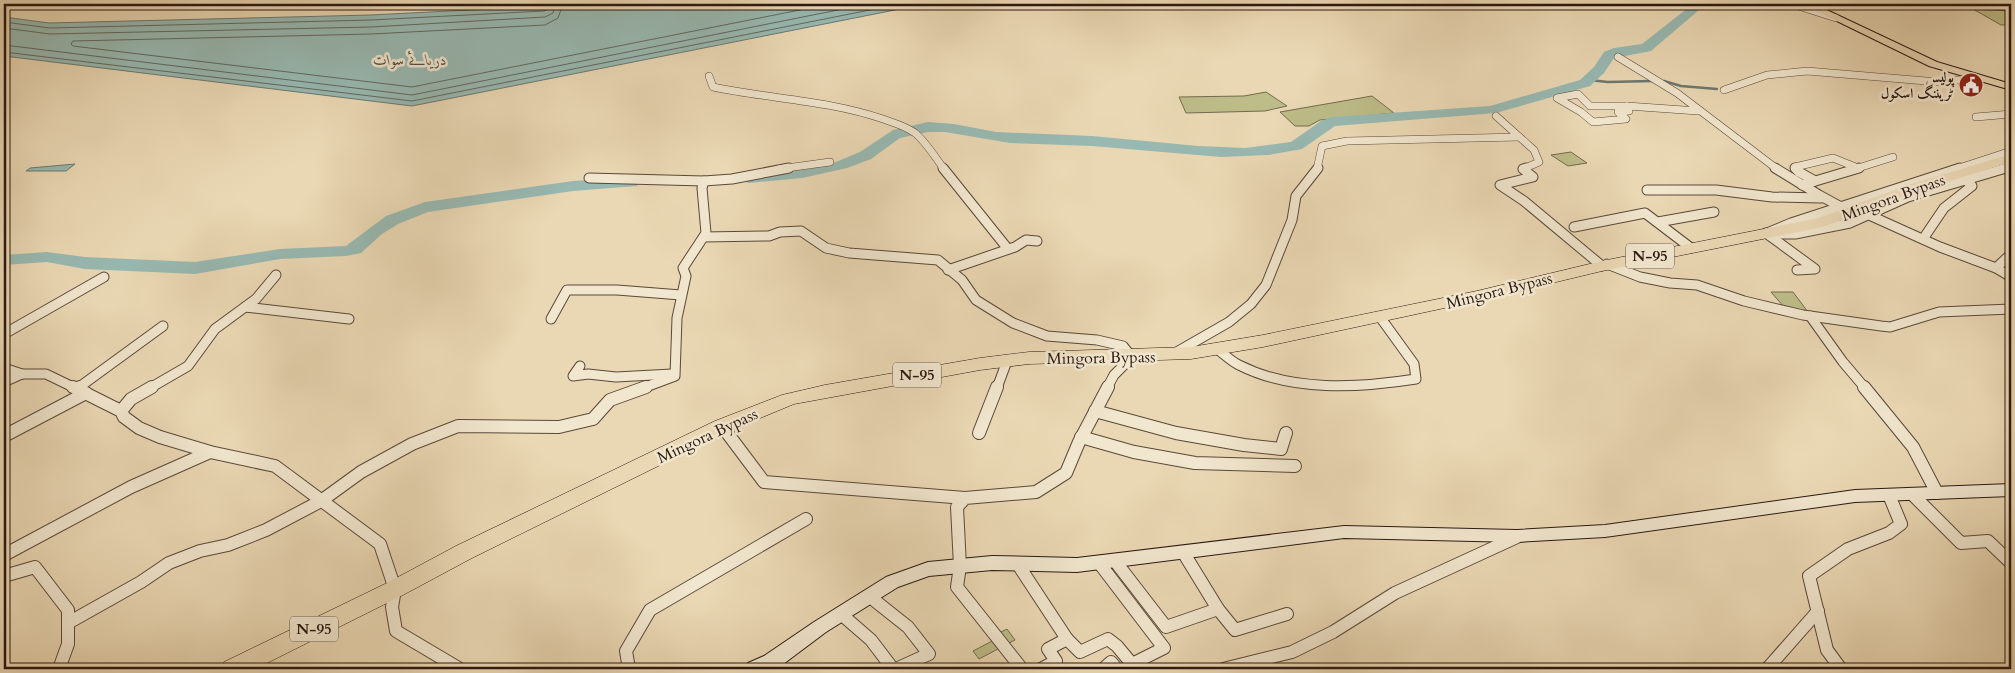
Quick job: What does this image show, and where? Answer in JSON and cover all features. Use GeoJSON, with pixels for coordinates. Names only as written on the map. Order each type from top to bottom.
{"type":"FeatureCollection","features":[{"type":"Feature","properties":{"kind":"highway","name":"Mingora Bypass"},"geometry":{"type":"LineString","coordinates":[[232,669],[395,589],[464,552],[742,416],[789,399],[825,391],[1029,358],[1132,357],[1218,349],[1477,296],[1605,265],[1823,222],[1913,188],[2009,166]]}},
{"type":"Feature","properties":{"kind":"main road"},"geometry":{"type":"LineString","coordinates":[[1807,4],[1911,55],[2011,87]]}},
{"type":"Feature","properties":{"kind":"main road"},"geometry":{"type":"LineString","coordinates":[[755,669],[771,662],[892,582],[928,569],[992,562],[1077,566],[1344,532],[1517,536],[1605,531],[1855,496],[2011,490]]}},
{"type":"Feature","properties":{"kind":"street"},"geometry":{"type":"LineString","coordinates":[[1707,4],[1712,6],[1718,4]]}},
{"type":"Feature","properties":{"kind":"street"},"geometry":{"type":"LineString","coordinates":[[1792,4],[1836,18]]}},
{"type":"Feature","properties":{"kind":"street"},"geometry":{"type":"LineString","coordinates":[[1618,57],[1676,92],[1698,111],[1802,185],[1841,207]]}},
{"type":"Feature","properties":{"kind":"street"},"geometry":{"type":"LineString","coordinates":[[1724,90],[1767,75],[1783,73],[1807,72],[1938,82],[1978,78]]}},
{"type":"Feature","properties":{"kind":"street"},"geometry":{"type":"LineString","coordinates":[[709,76],[713,88],[742,93],[801,98],[864,112],[906,126],[916,134],[1008,249]]}},
{"type":"Feature","properties":{"kind":"street"},"geometry":{"type":"LineString","coordinates":[[1627,106],[1629,111],[1618,112],[1626,119],[1593,122],[1581,112],[1557,98],[1578,94],[1590,106],[1627,106],[1698,111]]}},
{"type":"Feature","properties":{"kind":"street"},"geometry":{"type":"LineString","coordinates":[[1976,117],[2011,114]]}},
{"type":"Feature","properties":{"kind":"street"},"geometry":{"type":"LineString","coordinates":[[1496,116],[1534,150],[1539,162],[1523,169],[1533,177],[1500,185],[1524,201],[1605,265],[1640,277],[1670,283],[1697,285],[1744,301],[1810,316],[1890,326],[1939,312],[2011,310]]}},
{"type":"Feature","properties":{"kind":"street"},"geometry":{"type":"LineString","coordinates":[[1174,354],[1229,322],[1251,304],[1266,284],[1292,220],[1296,196],[1319,166],[1322,146],[1346,141],[1386,138],[1519,137]]}},
{"type":"Feature","properties":{"kind":"street"},"geometry":{"type":"LineString","coordinates":[[1766,234],[1781,224],[1841,207],[1893,188],[2011,151]]}},
{"type":"Feature","properties":{"kind":"street"},"geometry":{"type":"LineString","coordinates":[[1802,185],[1893,157]]}},
{"type":"Feature","properties":{"kind":"street"},"geometry":{"type":"LineString","coordinates":[[1815,181],[1799,172],[1795,167],[1833,158],[1858,168]]}},
{"type":"Feature","properties":{"kind":"street"},"geometry":{"type":"LineString","coordinates":[[589,178],[641,178],[703,185],[754,173],[830,162]]}},
{"type":"Feature","properties":{"kind":"street"},"geometry":{"type":"LineString","coordinates":[[1766,234],[1794,234],[1850,223],[1908,197],[2009,166]]}},
{"type":"Feature","properties":{"kind":"street"},"geometry":{"type":"LineString","coordinates":[[1923,239],[1935,217],[1954,199],[1967,194],[1972,186],[1965,179]]}},
{"type":"Feature","properties":{"kind":"street"},"geometry":{"type":"LineString","coordinates":[[68,622],[141,582],[169,564],[266,530],[321,501],[361,472],[412,444],[458,426],[559,427],[593,419],[610,400],[675,376],[677,318],[686,276],[683,268],[706,232],[703,185]]}},
{"type":"Feature","properties":{"kind":"street"},"geometry":{"type":"LineString","coordinates":[[1647,190],[1716,190],[1772,197],[1822,198]]}},
{"type":"Feature","properties":{"kind":"street"},"geometry":{"type":"LineString","coordinates":[[1658,222],[1714,212]]}},
{"type":"Feature","properties":{"kind":"street"},"geometry":{"type":"LineString","coordinates":[[1574,228],[1645,213],[1691,248]]}},
{"type":"Feature","properties":{"kind":"street"},"geometry":{"type":"LineString","coordinates":[[1869,215],[1996,268],[2011,277]]}},
{"type":"Feature","properties":{"kind":"street"},"geometry":{"type":"LineString","coordinates":[[704,237],[769,236],[780,232],[801,231],[826,248],[849,253],[938,260],[962,280],[976,300],[1020,327],[1047,336],[1097,340],[1123,346],[1132,357],[1114,375],[1081,437],[1066,473],[1036,492],[965,498],[764,482],[722,426]]}},
{"type":"Feature","properties":{"kind":"street"},"geometry":{"type":"LineString","coordinates":[[1766,234],[1815,269],[1797,270]]}},
{"type":"Feature","properties":{"kind":"street"},"geometry":{"type":"LineString","coordinates":[[948,270],[1008,249],[1026,240],[1037,241]]}},
{"type":"Feature","properties":{"kind":"street"},"geometry":{"type":"LineString","coordinates":[[1996,268],[2011,254]]}},
{"type":"Feature","properties":{"kind":"street"},"geometry":{"type":"LineString","coordinates":[[121,411],[132,399],[188,366],[215,329],[256,299],[276,275]]}},
{"type":"Feature","properties":{"kind":"street"},"geometry":{"type":"LineString","coordinates":[[4,334],[104,277]]}},
{"type":"Feature","properties":{"kind":"street"},"geometry":{"type":"LineString","coordinates":[[551,319],[567,290],[616,290],[681,295]]}},
{"type":"Feature","properties":{"kind":"street"},"geometry":{"type":"LineString","coordinates":[[246,307],[349,319]]}},
{"type":"Feature","properties":{"kind":"street"},"geometry":{"type":"LineString","coordinates":[[1810,316],[1843,362],[1885,410],[1913,447],[1937,493]]}},
{"type":"Feature","properties":{"kind":"street"},"geometry":{"type":"LineString","coordinates":[[1218,349],[1238,364],[1264,375],[1298,381],[1328,385],[1392,383],[1416,379],[1414,364],[1380,317]]}},
{"type":"Feature","properties":{"kind":"street"},"geometry":{"type":"LineString","coordinates":[[4,436],[81,391],[163,326]]}},
{"type":"Feature","properties":{"kind":"street"},"geometry":{"type":"LineString","coordinates":[[979,433],[1007,361]]}},
{"type":"Feature","properties":{"kind":"street"},"geometry":{"type":"LineString","coordinates":[[580,366],[573,376],[580,373],[614,377],[657,373],[672,374]]}},
{"type":"Feature","properties":{"kind":"street"},"geometry":{"type":"LineString","coordinates":[[4,368],[22,374],[46,374],[121,411],[124,417],[139,428],[160,437],[210,452],[275,466],[380,544],[395,589],[392,607],[396,632],[460,669]]}},
{"type":"Feature","properties":{"kind":"street"},"geometry":{"type":"LineString","coordinates":[[4,382],[22,374]]}},
{"type":"Feature","properties":{"kind":"street"},"geometry":{"type":"LineString","coordinates":[[1095,411],[1176,433],[1244,445],[1281,449],[1286,434]]}},
{"type":"Feature","properties":{"kind":"street"},"geometry":{"type":"LineString","coordinates":[[1081,437],[1134,452],[1195,463],[1295,466]]}},
{"type":"Feature","properties":{"kind":"street"},"geometry":{"type":"LineString","coordinates":[[4,555],[169,468],[210,452]]}},
{"type":"Feature","properties":{"kind":"street"},"geometry":{"type":"LineString","coordinates":[[1912,494],[1961,543],[1988,541],[2011,563]]}},
{"type":"Feature","properties":{"kind":"street"},"geometry":{"type":"LineString","coordinates":[[1841,669],[1827,650],[1809,576],[1848,549],[1889,533],[1900,524],[1889,495]]}},
{"type":"Feature","properties":{"kind":"street"},"geometry":{"type":"LineString","coordinates":[[965,498],[957,507],[960,566],[957,587],[1022,669]]}},
{"type":"Feature","properties":{"kind":"street"},"geometry":{"type":"LineString","coordinates":[[629,669],[626,651],[650,610],[806,518]]}},
{"type":"Feature","properties":{"kind":"street"},"geometry":{"type":"LineString","coordinates":[[1223,669],[1241,668],[1292,652],[1333,632],[1395,593],[1517,536]]}},
{"type":"Feature","properties":{"kind":"street"},"geometry":{"type":"LineString","coordinates":[[1183,552],[1218,609],[1235,630],[1287,614]]}},
{"type":"Feature","properties":{"kind":"street"},"geometry":{"type":"LineString","coordinates":[[1108,563],[1166,627],[1218,609]]}},
{"type":"Feature","properties":{"kind":"street"},"geometry":{"type":"LineString","coordinates":[[1017,564],[1067,639],[1080,652],[1108,640],[1117,646],[1132,664],[1164,648],[1108,563]]}},
{"type":"Feature","properties":{"kind":"street"},"geometry":{"type":"LineString","coordinates":[[4,576],[36,566],[68,610],[68,644],[59,669]]}},
{"type":"Feature","properties":{"kind":"street"},"geometry":{"type":"LineString","coordinates":[[841,614],[871,640],[894,669],[929,654],[908,627],[869,596]]}},
{"type":"Feature","properties":{"kind":"street"},"geometry":{"type":"LineString","coordinates":[[1767,669],[1818,611]]}},
{"type":"Feature","properties":{"kind":"street"},"geometry":{"type":"LineString","coordinates":[[1041,669],[1056,661],[1048,650],[1067,639]]}},
{"type":"Feature","properties":{"kind":"street"},"geometry":{"type":"LineString","coordinates":[[1103,669],[1111,662],[1118,669]]}},
{"type":"Feature","properties":{"kind":"green space"},"geometry":{"type":"Polygon","coordinates":[[[1973,9],[2011,11],[2011,25],[2001,25],[1973,9]]]}},
{"type":"Feature","properties":{"kind":"green space"},"geometry":{"type":"Polygon","coordinates":[[[1266,92],[1287,106],[1265,111],[1186,113],[1179,97],[1244,96],[1266,92]]]}},
{"type":"Feature","properties":{"kind":"green space"},"geometry":{"type":"Polygon","coordinates":[[[1372,96],[1394,113],[1320,120],[1309,126],[1295,126],[1280,112],[1372,96]]]}},
{"type":"Feature","properties":{"kind":"green space"},"geometry":{"type":"Polygon","coordinates":[[[1571,152],[1587,163],[1568,166],[1551,155],[1571,152]]]}},
{"type":"Feature","properties":{"kind":"green space"},"geometry":{"type":"Polygon","coordinates":[[[1771,292],[1793,292],[1808,312],[1784,307],[1771,292]]]}},
{"type":"Feature","properties":{"kind":"green space"},"geometry":{"type":"Polygon","coordinates":[[[1007,629],[1015,640],[979,659],[973,651],[1000,637],[997,634],[1007,629]]]}},
{"type":"Feature","properties":{"kind":"water","name":"دریائے سوات"},"geometry":{"type":"Polygon","coordinates":[[[591,4],[925,4],[412,106],[4,56],[4,17],[49,23],[370,15],[591,4]]]}},
{"type":"Feature","properties":{"kind":"water"},"geometry":{"type":"Polygon","coordinates":[[[75,164],[66,171],[26,171],[30,168],[75,164]]]}},
{"type":"Feature","properties":{"kind":"waterway"},"geometry":{"type":"LineString","coordinates":[[749,178],[802,173],[841,165],[865,156],[899,133],[928,127],[954,129],[996,137],[1092,141],[1198,151],[1245,152],[1291,147],[1302,143],[1332,122],[1491,110],[1585,83],[1599,70],[1609,55],[1614,52],[1646,48],[1700,4]]}},
{"type":"Feature","properties":{"kind":"waterway"},"geometry":{"type":"LineString","coordinates":[[1589,80],[1608,82],[1652,81]]}},
{"type":"Feature","properties":{"kind":"waterway"},"geometry":{"type":"LineString","coordinates":[[1664,81],[1681,86],[1717,89]]}},
{"type":"Feature","properties":{"kind":"waterway"},"geometry":{"type":"LineString","coordinates":[[4,260],[47,257],[85,263],[195,268],[280,254],[346,251],[355,249],[376,230],[392,220],[425,207],[573,186],[631,182]]}},
{"type":"Feature","properties":{"kind":"place","name":"پولیس ٹریننگ اسکول"},"geometry":{"type":"Point","coordinates":[1971,85]}}]}
